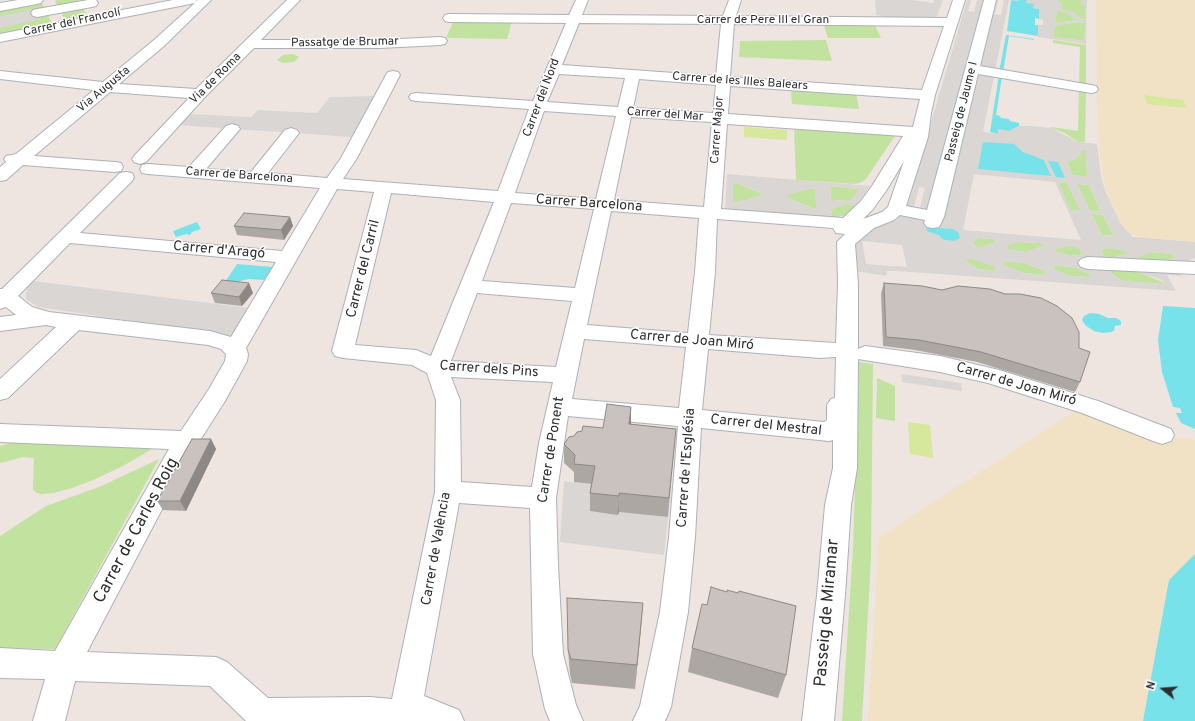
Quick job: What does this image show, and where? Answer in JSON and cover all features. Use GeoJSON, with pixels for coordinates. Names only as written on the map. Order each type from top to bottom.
{"type":"FeatureCollection","features":[{"type":"Feature","properties":{"kind":"street"},"geometry":{"type":"LineString","coordinates":[[0,7],[37,0]]}},
{"type":"Feature","properties":{"kind":"street","name":"Carrer del Francolí"},"geometry":{"type":"LineString","coordinates":[[6,33],[59,25],[191,0]]}},
{"type":"Feature","properties":{"kind":"street","name":"Via Augusta"},"geometry":{"type":"LineString","coordinates":[[0,176],[159,43],[205,0]]}},
{"type":"Feature","properties":{"kind":"street","name":"Via de Roma"},"geometry":{"type":"LineString","coordinates":[[144,164],[200,94],[294,0]]}},
{"type":"Feature","properties":{"kind":"street","name":"Carrer del Nord"},"geometry":{"type":"LineString","coordinates":[[504,197],[538,106],[582,0]]}},
{"type":"Feature","properties":{"kind":"street","name":"Carrer Major"},"geometry":{"type":"LineString","coordinates":[[710,213],[728,21],[734,0]]}},
{"type":"Feature","properties":{"kind":"street"},"geometry":{"type":"LineString","coordinates":[[846,224],[868,224],[888,216],[902,205],[920,137],[923,113],[928,95],[955,18],[959,0]]}},
{"type":"Feature","properties":{"kind":"street","name":"Passeig de Jaume I"},"geometry":{"type":"LineString","coordinates":[[902,205],[934,220],[990,0]]}},
{"type":"Feature","properties":{"kind":"street"},"geometry":{"type":"LineString","coordinates":[[37,14],[48,5],[91,1],[101,17]]}},
{"type":"Feature","properties":{"kind":"street"},"geometry":{"type":"LineString","coordinates":[[48,5],[59,25]]}},
{"type":"Feature","properties":{"kind":"street"},"geometry":{"type":"LineString","coordinates":[[938,13],[955,18]]}},
{"type":"Feature","properties":{"kind":"street"},"geometry":{"type":"LineString","coordinates":[[449,18],[575,18]]}},
{"type":"Feature","properties":{"kind":"street","name":"Carrer de Pere III el Gran"},"geometry":{"type":"LineString","coordinates":[[575,18],[728,21],[955,18]]}},
{"type":"Feature","properties":{"kind":"street","name":"Passatge de Brumar"},"geometry":{"type":"LineString","coordinates":[[250,44],[380,44],[440,40]]}},
{"type":"Feature","properties":{"kind":"street","name":"Carrer de les Illes Balears"},"geometry":{"type":"LineString","coordinates":[[553,69],[633,75],[722,87],[928,95]]}},
{"type":"Feature","properties":{"kind":"street"},"geometry":{"type":"LineString","coordinates":[[972,69],[1091,89]]}},
{"type":"Feature","properties":{"kind":"street"},"geometry":{"type":"LineString","coordinates":[[0,74],[107,87],[200,94]]}},
{"type":"Feature","properties":{"kind":"street"},"geometry":{"type":"LineString","coordinates":[[120,172],[65,237],[2,297],[25,312],[48,319],[210,338],[229,344],[235,348],[331,184],[349,158],[393,75]]}},
{"type":"Feature","properties":{"kind":"street","name":"Carrer de Ponent"},"geometry":{"type":"LineString","coordinates":[[567,721],[561,709],[548,654],[551,443],[633,75]]}},
{"type":"Feature","properties":{"kind":"street"},"geometry":{"type":"LineString","coordinates":[[722,87],[737,94]]}},
{"type":"Feature","properties":{"kind":"street","name":"Carrer del Mar"},"geometry":{"type":"LineString","coordinates":[[416,97],[909,133]]}},
{"type":"Feature","properties":{"kind":"street"},"geometry":{"type":"LineString","coordinates":[[808,221],[838,219],[852,214],[923,113]]}},
{"type":"Feature","properties":{"kind":"street"},"geometry":{"type":"LineString","coordinates":[[193,173],[232,128]]}},
{"type":"Feature","properties":{"kind":"street"},"geometry":{"type":"LineString","coordinates":[[256,178],[292,133]]}},
{"type":"Feature","properties":{"kind":"street"},"geometry":{"type":"LineString","coordinates":[[902,205],[896,182],[901,165],[916,140],[914,135],[909,133]]}},
{"type":"Feature","properties":{"kind":"street"},"geometry":{"type":"LineString","coordinates":[[846,224],[867,205],[880,187],[909,133]]}},
{"type":"Feature","properties":{"kind":"street"},"geometry":{"type":"LineString","coordinates":[[0,158],[19,159],[120,172],[136,176],[144,164]]}},
{"type":"Feature","properties":{"kind":"street","name":"Carrer de Barcelona"},"geometry":{"type":"LineString","coordinates":[[144,164],[193,173],[331,184]]}},
{"type":"Feature","properties":{"kind":"street","name":"Carrer Barcelona"},"geometry":{"type":"LineString","coordinates":[[331,184],[846,224]]}},
{"type":"Feature","properties":{"kind":"street","name":"Carrer del Carril"},"geometry":{"type":"LineString","coordinates":[[343,351],[384,188]]}},
{"type":"Feature","properties":{"kind":"street"},"geometry":{"type":"LineString","coordinates":[[437,368],[504,197]]}},
{"type":"Feature","properties":{"kind":"street","name":"Carrer de l'Església"},"geometry":{"type":"LineString","coordinates":[[649,721],[655,707],[674,612],[674,536],[690,418],[710,213]]}},
{"type":"Feature","properties":{"kind":"street","name":"Passeig de Miramar"},"geometry":{"type":"LineString","coordinates":[[838,505],[831,430],[833,341],[836,236],[846,224]]}},
{"type":"Feature","properties":{"kind":"street","name":"Passeig de Miramar"},"geometry":{"type":"LineString","coordinates":[[818,721],[831,595],[838,505],[845,468],[848,276],[846,242],[868,224]]}},
{"type":"Feature","properties":{"kind":"street","name":"Carrer d'Aragó"},"geometry":{"type":"LineString","coordinates":[[65,237],[288,257]]}},
{"type":"Feature","properties":{"kind":"street","name":"Passeig de Miramar"},"geometry":{"type":"LineString","coordinates":[[836,247],[842,257],[843,272],[848,276]]}},
{"type":"Feature","properties":{"kind":"street"},"geometry":{"type":"LineString","coordinates":[[1088,264],[1195,268]]}},
{"type":"Feature","properties":{"kind":"street","name":"Passeig de Miramar"},"geometry":{"type":"LineString","coordinates":[[833,341],[841,323],[841,283],[848,276]]}},
{"type":"Feature","properties":{"kind":"street"},"geometry":{"type":"LineString","coordinates":[[469,286],[583,295]]}},
{"type":"Feature","properties":{"kind":"street"},"geometry":{"type":"LineString","coordinates":[[0,324],[48,319]]}},
{"type":"Feature","properties":{"kind":"street"},"geometry":{"type":"LineString","coordinates":[[0,392],[74,322]]}},
{"type":"Feature","properties":{"kind":"street","name":"Carrer de Joan Miró"},"geometry":{"type":"LineString","coordinates":[[575,331],[820,351],[833,341]]}},
{"type":"Feature","properties":{"kind":"street","name":"Carrer de Carles Roig"},"geometry":{"type":"LineString","coordinates":[[49,721],[64,664],[187,440],[217,395],[236,361],[237,354],[235,348]]}},
{"type":"Feature","properties":{"kind":"street","name":"Carrer dels Pins"},"geometry":{"type":"LineString","coordinates":[[343,351],[416,358],[437,368],[566,375]]}},
{"type":"Feature","properties":{"kind":"street","name":"Carrer de Joan Miró"},"geometry":{"type":"LineString","coordinates":[[865,354],[940,364],[991,376],[1090,406],[1162,435]]}},
{"type":"Feature","properties":{"kind":"street","name":"Carrer de València"},"geometry":{"type":"LineString","coordinates":[[403,718],[411,687],[448,492],[448,400],[437,368]]}},
{"type":"Feature","properties":{"kind":"street","name":"Passeig de Miramar"},"geometry":{"type":"LineString","coordinates":[[831,430],[839,424],[839,381],[846,375]]}},
{"type":"Feature","properties":{"kind":"street","name":"Carrer del Mestral"},"geometry":{"type":"LineString","coordinates":[[559,407],[831,430]]}},
{"type":"Feature","properties":{"kind":"street"},"geometry":{"type":"LineString","coordinates":[[0,433],[187,440]]}},
{"type":"Feature","properties":{"kind":"street"},"geometry":{"type":"LineString","coordinates":[[448,492],[549,514]]}},
{"type":"Feature","properties":{"kind":"street"},"geometry":{"type":"LineString","coordinates":[[0,663],[64,664],[216,672],[262,714],[370,713],[403,718],[426,712],[448,721]]}},
{"type":"Feature","properties":{"kind":"green space"},"geometry":{"type":"Polygon","coordinates":[[[78,0],[87,15],[65,20],[55,1],[78,0]]]}},
{"type":"Feature","properties":{"kind":"green space"},"geometry":{"type":"Polygon","coordinates":[[[1056,0],[1081,0],[1081,5],[1086,5],[1085,20],[1078,17],[1075,13],[1061,9],[1062,3],[1056,0]]]}},
{"type":"Feature","properties":{"kind":"green space"},"geometry":{"type":"Polygon","coordinates":[[[41,2],[52,23],[0,34],[0,10],[41,2]]]}},
{"type":"Feature","properties":{"kind":"green space"},"geometry":{"type":"Polygon","coordinates":[[[1057,10],[1066,13],[1078,20],[1055,23],[1057,10]]]}},
{"type":"Feature","properties":{"kind":"green space"},"geometry":{"type":"Polygon","coordinates":[[[454,20],[512,21],[507,39],[446,38],[454,20]]]}},
{"type":"Feature","properties":{"kind":"green space"},"geometry":{"type":"Polygon","coordinates":[[[1078,22],[1086,23],[1084,41],[1053,37],[1055,26],[1078,22]]]}},
{"type":"Feature","properties":{"kind":"green space"},"geometry":{"type":"Polygon","coordinates":[[[823,23],[874,23],[881,38],[828,38],[823,23]]]}},
{"type":"Feature","properties":{"kind":"green space"},"geometry":{"type":"Polygon","coordinates":[[[826,40],[832,61],[739,57],[740,41],[826,40]]]}},
{"type":"Feature","properties":{"kind":"green space"},"geometry":{"type":"Polygon","coordinates":[[[1053,40],[1086,45],[1086,86],[1079,85],[1080,47],[1053,43],[1053,40]]]}},
{"type":"Feature","properties":{"kind":"green space"},"geometry":{"type":"Polygon","coordinates":[[[293,54],[299,57],[294,62],[283,63],[277,60],[283,55],[293,54]]]}},
{"type":"Feature","properties":{"kind":"green space"},"geometry":{"type":"Polygon","coordinates":[[[1079,88],[1086,89],[1085,142],[1078,142],[1065,133],[1051,128],[1078,131],[1079,88]]]}},
{"type":"Feature","properties":{"kind":"green space"},"geometry":{"type":"Polygon","coordinates":[[[791,89],[856,93],[859,109],[792,104],[791,89]]]}},
{"type":"Feature","properties":{"kind":"green space"},"geometry":{"type":"Polygon","coordinates":[[[1144,95],[1183,100],[1187,108],[1147,104],[1144,95]]]}},
{"type":"Feature","properties":{"kind":"green space"},"geometry":{"type":"Polygon","coordinates":[[[744,127],[787,130],[787,140],[744,137],[744,127]]]}},
{"type":"Feature","properties":{"kind":"green space"},"geometry":{"type":"Polygon","coordinates":[[[794,128],[895,136],[866,179],[860,183],[854,184],[796,180],[794,128]]]}},
{"type":"Feature","properties":{"kind":"green space"},"geometry":{"type":"Polygon","coordinates":[[[1082,150],[1086,151],[1087,177],[1072,175],[1067,162],[1078,157],[1082,150]]]}},
{"type":"Feature","properties":{"kind":"green space"},"geometry":{"type":"Polygon","coordinates":[[[733,182],[761,193],[761,196],[733,203],[733,182]]]}},
{"type":"Feature","properties":{"kind":"green space"},"geometry":{"type":"Polygon","coordinates":[[[1058,182],[1067,183],[1081,211],[1070,210],[1058,182]]]}},
{"type":"Feature","properties":{"kind":"green space"},"geometry":{"type":"Polygon","coordinates":[[[1077,184],[1089,185],[1101,212],[1090,211],[1077,184]]]}},
{"type":"Feature","properties":{"kind":"green space"},"geometry":{"type":"Polygon","coordinates":[[[830,186],[859,189],[851,201],[831,200],[830,186]]]}},
{"type":"Feature","properties":{"kind":"green space"},"geometry":{"type":"Polygon","coordinates":[[[813,188],[815,189],[817,210],[786,197],[786,195],[813,188]]]}},
{"type":"Feature","properties":{"kind":"green space"},"geometry":{"type":"Polygon","coordinates":[[[848,204],[856,206],[846,215],[832,218],[831,209],[848,204]]]}},
{"type":"Feature","properties":{"kind":"green space"},"geometry":{"type":"Polygon","coordinates":[[[1091,214],[1103,215],[1114,236],[1102,235],[1091,214]]]}},
{"type":"Feature","properties":{"kind":"green space"},"geometry":{"type":"Polygon","coordinates":[[[978,238],[992,239],[997,242],[978,248],[972,243],[978,238]]]}},
{"type":"Feature","properties":{"kind":"green space"},"geometry":{"type":"Polygon","coordinates":[[[1017,242],[1041,243],[1044,246],[1026,252],[1010,250],[1006,246],[1017,242]]]}},
{"type":"Feature","properties":{"kind":"green space"},"geometry":{"type":"Polygon","coordinates":[[[1065,246],[1076,246],[1082,254],[1079,256],[1061,254],[1054,251],[1065,246]]]}},
{"type":"Feature","properties":{"kind":"green space"},"geometry":{"type":"Polygon","coordinates":[[[1106,248],[1123,250],[1128,253],[1107,258],[1101,250],[1106,248]]]}},
{"type":"Feature","properties":{"kind":"green space"},"geometry":{"type":"Polygon","coordinates":[[[1152,252],[1177,256],[1165,262],[1140,260],[1138,258],[1139,256],[1152,252]]]}},
{"type":"Feature","properties":{"kind":"green space"},"geometry":{"type":"Polygon","coordinates":[[[970,258],[994,266],[997,269],[994,271],[978,269],[967,262],[967,259],[970,258]]]}},
{"type":"Feature","properties":{"kind":"green space"},"geometry":{"type":"Polygon","coordinates":[[[1003,262],[1023,263],[1043,270],[1046,273],[1043,275],[1024,273],[1004,265],[1003,262]]]}},
{"type":"Feature","properties":{"kind":"green space"},"geometry":{"type":"Polygon","coordinates":[[[1056,265],[1076,268],[1090,274],[1092,277],[1071,276],[1055,270],[1052,266],[1056,265]]]}},
{"type":"Feature","properties":{"kind":"green space"},"geometry":{"type":"Polygon","coordinates":[[[1113,270],[1138,272],[1165,283],[1123,281],[1113,275],[1111,272],[1113,270]]]}},
{"type":"Feature","properties":{"kind":"green space"},"geometry":{"type":"Polygon","coordinates":[[[859,362],[873,364],[871,558],[862,721],[842,721],[853,548],[859,362]]]}},
{"type":"Feature","properties":{"kind":"green space"},"geometry":{"type":"Polygon","coordinates":[[[877,378],[895,386],[895,421],[876,418],[877,378]]]}},
{"type":"Feature","properties":{"kind":"green space"},"geometry":{"type":"Polygon","coordinates":[[[908,422],[930,425],[933,458],[910,454],[908,422]]]}},
{"type":"Feature","properties":{"kind":"green space"},"geometry":{"type":"Polygon","coordinates":[[[13,442],[152,449],[123,466],[93,480],[72,488],[53,493],[40,494],[35,492],[33,489],[34,458],[24,457],[0,463],[0,446],[13,442]]]}},
{"type":"Feature","properties":{"kind":"green space"},"geometry":{"type":"Polygon","coordinates":[[[159,459],[55,649],[0,648],[0,536],[46,506],[99,487],[159,459]]]}},
{"type":"Feature","properties":{"kind":"sand"},"geometry":{"type":"Polygon","coordinates":[[[1096,0],[1195,0],[1195,242],[1139,238],[1124,229],[1105,188],[1100,156],[1097,109],[1096,0]]]}},
{"type":"Feature","properties":{"kind":"sand"},"geometry":{"type":"Polygon","coordinates":[[[1075,411],[1163,445],[1177,437],[1187,439],[1188,437],[1195,440],[1195,554],[1169,580],[1143,721],[868,721],[879,537],[1075,411]]]}},
{"type":"Feature","properties":{"kind":"shaded area"},"geometry":{"type":"Polygon","coordinates":[[[875,0],[912,0],[933,3],[934,0],[943,0],[936,19],[891,18],[876,15],[875,0]]]}},
{"type":"Feature","properties":{"kind":"shaded area"},"geometry":{"type":"Polygon","coordinates":[[[967,0],[971,0],[968,11],[974,12],[977,0],[998,0],[995,14],[1001,15],[1004,1],[1002,0],[1009,0],[983,132],[997,134],[998,129],[1009,131],[1019,126],[1051,128],[1078,142],[1097,144],[1101,177],[1106,193],[1121,224],[1133,237],[1195,242],[1195,258],[1189,260],[1189,263],[1178,270],[1182,276],[1167,275],[1176,291],[896,271],[887,271],[886,276],[854,271],[850,243],[861,233],[897,220],[905,211],[967,0]],[[983,142],[1051,176],[1044,160],[1028,155],[1016,147],[983,142]],[[1082,151],[1078,157],[1067,163],[1072,175],[1087,177],[1086,151],[1082,151]],[[974,174],[963,230],[1081,240],[1055,182],[974,174]],[[1058,182],[1070,210],[1080,211],[1067,183],[1058,182]],[[1077,184],[1090,211],[1101,212],[1089,185],[1077,184]],[[919,187],[913,210],[919,211],[925,188],[919,187]],[[1091,214],[1102,235],[1114,236],[1103,215],[1091,214]],[[947,228],[927,231],[938,235],[944,240],[951,241],[956,231],[947,228]],[[978,238],[972,244],[978,248],[997,242],[992,239],[978,238]],[[862,241],[866,264],[907,267],[902,245],[862,241]],[[1020,242],[1006,246],[1010,250],[1026,252],[1044,246],[1039,243],[1020,242]],[[1067,246],[1054,251],[1061,254],[1082,255],[1079,248],[1067,246]],[[1104,248],[1101,250],[1103,255],[1110,258],[1128,253],[1123,250],[1104,248]],[[1152,252],[1139,256],[1138,258],[1140,260],[1165,262],[1177,256],[1152,252]],[[970,258],[967,259],[967,262],[978,269],[997,270],[995,267],[970,258]],[[1007,261],[1003,262],[1004,265],[1024,273],[1043,275],[1046,273],[1043,270],[1026,264],[1007,261]],[[1056,265],[1052,267],[1055,270],[1071,276],[1092,277],[1090,274],[1076,268],[1056,265]],[[1113,270],[1111,272],[1123,281],[1165,283],[1162,280],[1138,272],[1113,270]]]}},
{"type":"Feature","properties":{"kind":"shaded area"},"geometry":{"type":"Polygon","coordinates":[[[1027,0],[1056,0],[1062,3],[1061,9],[1075,13],[1078,17],[1085,20],[1086,5],[1081,5],[1081,0],[1087,0],[1086,44],[1038,37],[1038,25],[1043,25],[1043,20],[1039,19],[1039,9],[1033,8],[1026,3],[1027,0]],[[1057,10],[1055,23],[1078,20],[1066,13],[1057,10]],[[1078,22],[1055,26],[1053,37],[1084,41],[1086,23],[1078,22]]]}},
{"type":"Feature","properties":{"kind":"shaded area"},"geometry":{"type":"Polygon","coordinates":[[[35,9],[40,19],[0,28],[0,16],[35,9]]]}},
{"type":"Feature","properties":{"kind":"shaded area"},"geometry":{"type":"Polygon","coordinates":[[[377,96],[352,137],[176,125],[188,114],[251,117],[258,110],[317,113],[330,97],[377,96]]]}},
{"type":"Feature","properties":{"kind":"shaded area"},"geometry":{"type":"Polygon","coordinates":[[[727,174],[870,186],[856,206],[848,204],[831,209],[832,218],[725,209],[727,174]],[[733,182],[733,203],[761,196],[760,192],[733,182]],[[830,186],[831,200],[850,201],[859,189],[830,186]],[[814,188],[787,195],[786,197],[816,210],[814,188]]]}},
{"type":"Feature","properties":{"kind":"shaded area"},"geometry":{"type":"Polygon","coordinates":[[[33,281],[258,309],[233,336],[38,307],[26,299],[28,286],[33,281]]]}},
{"type":"Feature","properties":{"kind":"shaded area"},"geometry":{"type":"Polygon","coordinates":[[[902,374],[961,383],[962,391],[902,382],[902,374]]]}},
{"type":"Feature","properties":{"kind":"shaded area"},"geometry":{"type":"Polygon","coordinates":[[[564,481],[595,485],[618,515],[619,512],[668,517],[664,555],[560,542],[564,481]]]}},
{"type":"Feature","properties":{"kind":"water"},"geometry":{"type":"Polygon","coordinates":[[[1011,0],[1027,0],[1026,3],[1034,4],[1033,8],[1039,9],[1039,19],[1035,18],[1035,25],[1038,25],[1038,36],[1007,31],[1011,0]]]}},
{"type":"Feature","properties":{"kind":"water"},"geometry":{"type":"Polygon","coordinates":[[[1006,35],[1034,40],[1009,36],[1003,72],[999,72],[1006,35]]]}},
{"type":"Feature","properties":{"kind":"water"},"geometry":{"type":"Polygon","coordinates":[[[999,75],[1002,76],[996,115],[1019,123],[1019,126],[1009,131],[998,129],[998,134],[990,132],[999,75]]]}},
{"type":"Feature","properties":{"kind":"water"},"geometry":{"type":"Polygon","coordinates":[[[983,142],[1014,144],[1023,152],[1044,160],[1051,176],[978,169],[983,142]]]}},
{"type":"Feature","properties":{"kind":"water"},"geometry":{"type":"Polygon","coordinates":[[[1048,161],[1058,162],[1065,178],[1056,177],[1048,161]]]}},
{"type":"Feature","properties":{"kind":"water"},"geometry":{"type":"Polygon","coordinates":[[[197,222],[201,229],[192,232],[190,235],[186,234],[176,237],[173,231],[197,222]]]}},
{"type":"Feature","properties":{"kind":"water"},"geometry":{"type":"Polygon","coordinates":[[[928,227],[953,229],[958,232],[960,238],[954,241],[944,240],[938,235],[928,232],[926,229],[928,227]]]}},
{"type":"Feature","properties":{"kind":"water"},"geometry":{"type":"Polygon","coordinates":[[[237,264],[273,267],[264,280],[249,279],[223,285],[237,264]]]}},
{"type":"Feature","properties":{"kind":"water"},"geometry":{"type":"Polygon","coordinates":[[[1163,306],[1195,308],[1195,429],[1181,423],[1176,413],[1182,413],[1180,408],[1173,407],[1162,372],[1158,340],[1163,306]]]}},
{"type":"Feature","properties":{"kind":"water"},"geometry":{"type":"Polygon","coordinates":[[[1090,313],[1099,314],[1108,318],[1116,318],[1121,321],[1121,325],[1115,326],[1114,331],[1111,332],[1103,333],[1094,331],[1086,326],[1082,320],[1084,316],[1090,313]]]}},
{"type":"Feature","properties":{"kind":"water"},"geometry":{"type":"Polygon","coordinates":[[[1195,554],[1195,721],[1143,721],[1169,580],[1195,554]]]}},
{"type":"Feature","properties":{"kind":"building"},"geometry":{"type":"Polygon","coordinates":[[[244,213],[290,217],[281,230],[234,226],[244,213]]]}},
{"type":"Feature","properties":{"kind":"building"},"geometry":{"type":"Polygon","coordinates":[[[222,280],[249,283],[239,297],[211,293],[222,280]]]}},
{"type":"Feature","properties":{"kind":"building"},"geometry":{"type":"Polygon","coordinates":[[[884,283],[922,286],[942,290],[958,286],[990,289],[1005,294],[1020,294],[1041,298],[1057,306],[1072,318],[1079,332],[1079,348],[1090,352],[1080,382],[981,352],[919,340],[886,337],[884,283]]]}},
{"type":"Feature","properties":{"kind":"building"},"geometry":{"type":"Polygon","coordinates":[[[607,404],[631,407],[629,424],[676,429],[669,498],[619,493],[619,496],[590,493],[595,466],[574,464],[575,455],[564,444],[569,437],[582,431],[583,426],[603,428],[607,404]]]}},
{"type":"Feature","properties":{"kind":"building"},"geometry":{"type":"Polygon","coordinates":[[[192,439],[211,439],[180,501],[157,501],[192,439]]]}},
{"type":"Feature","properties":{"kind":"building"},"geometry":{"type":"Polygon","coordinates":[[[711,587],[727,592],[727,590],[738,593],[739,591],[796,606],[786,675],[692,648],[702,604],[707,605],[711,587]]]}},
{"type":"Feature","properties":{"kind":"building"},"geometry":{"type":"Polygon","coordinates":[[[567,598],[643,603],[637,665],[571,659],[568,650],[567,598]]]}}]}
